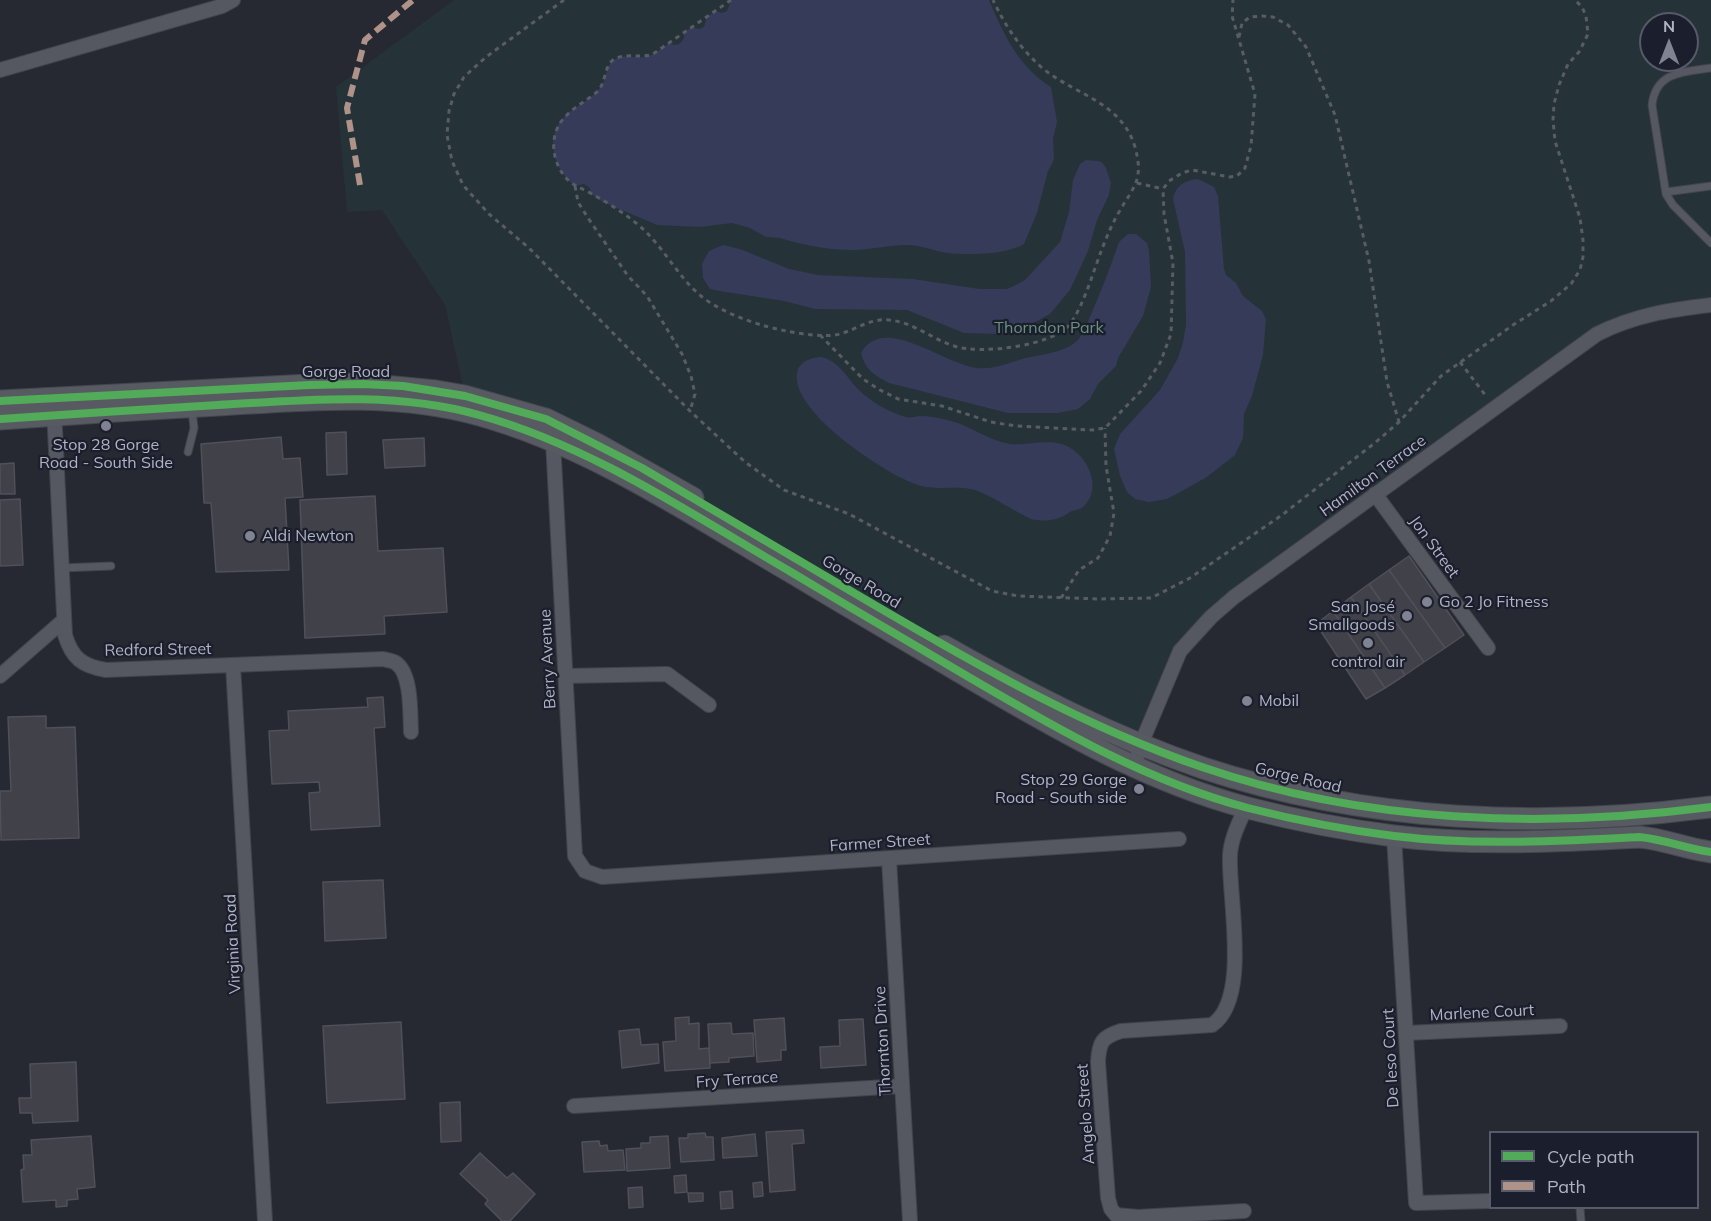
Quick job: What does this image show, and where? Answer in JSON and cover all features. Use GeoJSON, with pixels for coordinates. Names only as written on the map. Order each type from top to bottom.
{"type":"FeatureCollection","features":[{"type":"Feature","properties":{"kind":"main road","name":"Gorge Road"},"geometry":{"type":"LineString","coordinates":[[0,419],[54,407],[309,385],[403,386],[465,396],[546,419],[642,468],[1024,691],[1099,727],[1203,768],[1269,787],[1397,812],[1494,819],[1570,818],[1675,812],[1711,807]]}},
{"type":"Feature","properties":{"kind":"main road","name":"Gorge Road"},"geometry":{"type":"LineString","coordinates":[[0,401],[54,407],[192,406],[299,400],[372,399],[423,403],[475,414],[524,428],[607,466],[673,502],[1004,698],[1080,740],[1181,785],[1246,807],[1394,836],[1486,842],[1648,838],[1711,852]]}},
{"type":"Feature","properties":{"kind":"street"},"geometry":{"type":"LineString","coordinates":[[0,70],[222,6],[233,0]]}},
{"type":"Feature","properties":{"kind":"street","name":"Hamilton Terrace"},"geometry":{"type":"LineString","coordinates":[[1134,766],[1180,651],[1211,617],[1234,597],[1597,334],[1616,324],[1666,310],[1711,305]]}},
{"type":"Feature","properties":{"kind":"street","name":"Redford Street"},"geometry":{"type":"LineString","coordinates":[[54,407],[65,635],[69,649],[78,659],[89,667],[106,670],[382,659],[396,663],[404,672],[409,693],[411,732]]}},
{"type":"Feature","properties":{"kind":"street","name":"Berry Avenue"},"geometry":{"type":"LineString","coordinates":[[553,441],[575,856],[585,871]]}},
{"type":"Feature","properties":{"kind":"street","name":"Jon Street"},"geometry":{"type":"LineString","coordinates":[[1375,495],[1488,648]]}},
{"type":"Feature","properties":{"kind":"street"},"geometry":{"type":"LineString","coordinates":[[0,676],[64,620]]}},
{"type":"Feature","properties":{"kind":"street","name":"Virginia Road"},"geometry":{"type":"LineString","coordinates":[[233,665],[265,1221]]}},
{"type":"Feature","properties":{"kind":"street"},"geometry":{"type":"LineString","coordinates":[[565,676],[667,674],[709,705]]}},
{"type":"Feature","properties":{"kind":"street","name":"Angelo Street"},"geometry":{"type":"LineString","coordinates":[[1244,1211],[1138,1217],[1116,1215],[1111,1209],[1108,1198],[1098,1049],[1102,1041],[1110,1034],[1121,1030],[1212,1024],[1221,1019],[1232,984],[1236,940],[1230,855],[1234,835],[1246,807]]}},
{"type":"Feature","properties":{"kind":"street","name":"De Ieso Court"},"geometry":{"type":"LineString","coordinates":[[1394,836],[1416,1203],[1489,1201]]}},
{"type":"Feature","properties":{"kind":"street","name":"Farmer Street"},"geometry":{"type":"LineString","coordinates":[[585,871],[602,877],[1179,839]]}},
{"type":"Feature","properties":{"kind":"street","name":"Thornton Drive"},"geometry":{"type":"LineString","coordinates":[[889,859],[910,1221]]}},
{"type":"Feature","properties":{"kind":"street","name":"Marlene Court"},"geometry":{"type":"LineString","coordinates":[[1407,1033],[1560,1026]]}},
{"type":"Feature","properties":{"kind":"street","name":"Fry Terrace"},"geometry":{"type":"LineString","coordinates":[[574,1106],[902,1086]]}},
{"type":"Feature","properties":{"kind":"lane"},"geometry":{"type":"LineString","coordinates":[[1711,68],[1679,72],[1668,77],[1659,85],[1654,96],[1654,120],[1666,192],[1673,205],[1711,243]]}},
{"type":"Feature","properties":{"kind":"lane"},"geometry":{"type":"LineString","coordinates":[[1666,192],[1711,186]]}},
{"type":"Feature","properties":{"kind":"lane"},"geometry":{"type":"LineString","coordinates":[[188,452],[194,428],[192,406]]}},
{"type":"Feature","properties":{"kind":"lane"},"geometry":{"type":"LineString","coordinates":[[61,568],[111,566]]}},
{"type":"Feature","properties":{"kind":"path"},"geometry":{"type":"LineString","coordinates":[[564,0],[486,57],[464,77],[454,94],[449,111],[447,135],[452,161],[463,185],[489,214],[529,248],[690,411],[745,462],[784,490],[858,519],[992,591],[1018,596],[1061,598],[1151,598],[1190,578],[1282,515],[1376,442],[1399,422],[1441,376],[1551,301],[1571,284],[1580,270],[1583,257],[1580,218],[1555,141],[1553,120],[1559,85],[1568,64],[1579,52],[1588,34],[1586,16],[1582,7],[1575,0]]}},
{"type":"Feature","properties":{"kind":"path"},"geometry":{"type":"LineString","coordinates":[[731,0],[653,54],[643,57],[622,56],[613,60],[608,66],[600,89],[560,122],[554,142],[554,157],[559,168],[575,186],[612,206],[644,230],[701,296],[720,308],[764,326],[820,335],[838,334],[870,322],[886,319],[912,327],[950,345],[967,350],[991,350],[1017,346],[1061,333],[1070,323],[1080,305],[1114,220],[1137,183],[1138,160],[1126,127],[1093,97],[1042,68],[1014,39],[993,0]]}},
{"type":"Feature","properties":{"kind":"path"},"geometry":{"type":"LineString","coordinates":[[820,335],[863,379],[898,399],[934,405],[991,422],[1016,426],[1092,430],[1105,428],[1141,391],[1161,363],[1171,333],[1173,263],[1164,214],[1163,189],[1169,181],[1192,170],[1230,177],[1237,176],[1245,168],[1251,146],[1255,94],[1232,16],[1233,0]]}},
{"type":"Feature","properties":{"kind":"path"},"geometry":{"type":"LineString","coordinates":[[1238,39],[1242,22],[1250,16],[1273,16],[1288,25],[1306,47],[1335,116],[1369,261],[1387,382],[1399,422]]}},
{"type":"Feature","properties":{"kind":"path"},"geometry":{"type":"LineString","coordinates":[[1137,183],[1163,189]]}},
{"type":"Feature","properties":{"kind":"path"},"geometry":{"type":"LineString","coordinates":[[575,186],[578,202],[588,218],[628,276],[647,296],[682,354],[695,394],[690,411]]}},
{"type":"Feature","properties":{"kind":"path"},"geometry":{"type":"LineString","coordinates":[[1460,362],[1495,408]]}},
{"type":"Feature","properties":{"kind":"path"},"geometry":{"type":"LineString","coordinates":[[1061,598],[1079,570],[1098,558],[1110,536],[1114,513],[1106,466],[1105,428]]}},
{"type":"Feature","properties":{"kind":"green space","name":"Thorndon Park"},"geometry":{"type":"Polygon","coordinates":[[[454,0],[1711,0],[1711,305],[1616,324],[1197,632],[1141,744],[1024,691],[642,468],[465,396],[445,305],[382,210],[347,212],[336,87],[454,0]]]}},
{"type":"Feature","properties":{"kind":"water"},"geometry":{"type":"Polygon","coordinates":[[[731,0],[989,0],[1013,49],[1039,79],[1051,87],[1057,122],[1053,139],[1054,160],[1048,171],[1037,213],[1024,244],[1007,250],[976,254],[947,253],[907,245],[857,250],[828,248],[766,237],[750,228],[732,223],[700,227],[657,225],[603,202],[591,194],[590,188],[584,184],[575,186],[562,171],[554,153],[554,134],[564,117],[596,92],[614,60],[621,57],[645,57],[669,43],[674,45],[680,43],[684,32],[692,27],[699,29],[704,27],[707,17],[715,11],[722,13],[727,11],[731,0]]]}},
{"type":"Feature","properties":{"kind":"water"},"geometry":{"type":"Polygon","coordinates":[[[1086,160],[1102,162],[1106,168],[1111,183],[1109,195],[1097,220],[1088,251],[1070,290],[1050,314],[1024,328],[997,334],[964,333],[907,310],[815,309],[784,301],[710,289],[703,278],[702,264],[709,251],[723,245],[740,249],[789,269],[818,275],[913,279],[980,289],[1006,289],[1025,280],[1060,242],[1069,212],[1073,180],[1080,164],[1086,160]]]}},
{"type":"Feature","properties":{"kind":"water"},"geometry":{"type":"Polygon","coordinates":[[[1198,179],[1214,187],[1218,196],[1226,275],[1236,283],[1243,296],[1262,311],[1266,319],[1263,355],[1252,396],[1244,414],[1243,438],[1235,455],[1207,477],[1182,491],[1167,499],[1149,502],[1135,499],[1127,492],[1120,476],[1114,449],[1120,434],[1160,390],[1178,358],[1183,342],[1186,325],[1185,252],[1173,199],[1181,184],[1198,179]]]}},
{"type":"Feature","properties":{"kind":"water"},"geometry":{"type":"Polygon","coordinates":[[[1128,234],[1136,234],[1147,243],[1149,250],[1151,287],[1143,316],[1118,358],[1116,366],[1098,384],[1090,399],[1078,409],[1058,413],[1008,413],[889,383],[874,374],[865,364],[861,353],[871,342],[884,338],[914,344],[963,365],[977,368],[998,366],[1068,347],[1083,333],[1119,242],[1128,234]]]}},
{"type":"Feature","properties":{"kind":"water"},"geometry":{"type":"Polygon","coordinates":[[[822,357],[839,367],[869,399],[900,415],[927,416],[947,420],[1010,444],[1050,442],[1065,445],[1078,454],[1088,468],[1093,484],[1089,500],[1083,507],[1061,517],[1036,520],[978,491],[923,486],[901,478],[842,439],[808,405],[799,388],[798,369],[800,365],[811,359],[822,357]]]}},
{"type":"Feature","properties":{"kind":"building"},"geometry":{"type":"Polygon","coordinates":[[[346,432],[347,474],[327,475],[326,433],[346,432]]]}},
{"type":"Feature","properties":{"kind":"building","name":"Aldi Newton"},"geometry":{"type":"Polygon","coordinates":[[[281,437],[283,459],[300,458],[303,497],[285,498],[289,570],[216,572],[211,503],[204,503],[201,444],[281,437]]]}},
{"type":"Feature","properties":{"kind":"building"},"geometry":{"type":"Polygon","coordinates":[[[424,438],[425,466],[385,468],[383,440],[424,438]]]}},
{"type":"Feature","properties":{"kind":"building"},"geometry":{"type":"Polygon","coordinates":[[[14,463],[15,494],[0,494],[0,464],[14,463]]]}},
{"type":"Feature","properties":{"kind":"building"},"geometry":{"type":"Polygon","coordinates":[[[375,496],[378,551],[443,548],[447,612],[384,616],[385,634],[305,638],[300,500],[375,496]]]}},
{"type":"Feature","properties":{"kind":"building"},"geometry":{"type":"Polygon","coordinates":[[[20,499],[23,565],[0,566],[0,500],[20,499]]]}},
{"type":"Feature","properties":{"kind":"building","name":"Go 2 Jo Fitness"},"geometry":{"type":"Polygon","coordinates":[[[1409,556],[1464,635],[1445,648],[1389,570],[1409,556]]]}},
{"type":"Feature","properties":{"kind":"building","name":"San José Smallgoods"},"geometry":{"type":"Polygon","coordinates":[[[1389,570],[1445,648],[1424,662],[1369,584],[1389,570]]]}},
{"type":"Feature","properties":{"kind":"building"},"geometry":{"type":"Polygon","coordinates":[[[1369,584],[1424,662],[1405,675],[1351,597],[1369,584]]]}},
{"type":"Feature","properties":{"kind":"building","name":"control air"},"geometry":{"type":"Polygon","coordinates":[[[1351,597],[1405,675],[1385,688],[1333,611],[1351,597]]]}},
{"type":"Feature","properties":{"kind":"building"},"geometry":{"type":"Polygon","coordinates":[[[1333,611],[1385,688],[1366,699],[1316,624],[1333,611]]]}},
{"type":"Feature","properties":{"kind":"building"},"geometry":{"type":"Polygon","coordinates":[[[383,697],[385,727],[374,728],[380,826],[311,830],[309,793],[320,792],[319,782],[272,784],[269,731],[289,730],[288,711],[368,707],[367,698],[383,697]]]}},
{"type":"Feature","properties":{"kind":"building"},"geometry":{"type":"Polygon","coordinates":[[[46,716],[46,728],[75,727],[79,838],[1,840],[0,791],[11,791],[8,717],[46,716]]]}},
{"type":"Feature","properties":{"kind":"building"},"geometry":{"type":"Polygon","coordinates":[[[383,880],[386,938],[325,941],[323,882],[383,880]]]}},
{"type":"Feature","properties":{"kind":"building"},"geometry":{"type":"Polygon","coordinates":[[[689,1017],[689,1024],[699,1023],[699,1049],[709,1048],[710,1068],[665,1071],[663,1042],[676,1041],[675,1018],[689,1017]]]}},
{"type":"Feature","properties":{"kind":"building"},"geometry":{"type":"Polygon","coordinates":[[[784,1018],[786,1050],[781,1050],[781,1060],[757,1062],[754,1020],[784,1018]]]}},
{"type":"Feature","properties":{"kind":"building"},"geometry":{"type":"Polygon","coordinates":[[[863,1019],[866,1065],[821,1068],[820,1047],[840,1046],[839,1020],[863,1019]]]}},
{"type":"Feature","properties":{"kind":"building"},"geometry":{"type":"Polygon","coordinates":[[[401,1022],[405,1099],[327,1103],[323,1026],[401,1022]]]}},
{"type":"Feature","properties":{"kind":"building"},"geometry":{"type":"Polygon","coordinates":[[[731,1023],[732,1034],[753,1033],[754,1056],[729,1058],[729,1062],[710,1063],[708,1024],[731,1023]]]}},
{"type":"Feature","properties":{"kind":"building"},"geometry":{"type":"Polygon","coordinates":[[[639,1029],[641,1045],[658,1044],[659,1063],[622,1068],[619,1031],[639,1029]]]}},
{"type":"Feature","properties":{"kind":"building"},"geometry":{"type":"Polygon","coordinates":[[[76,1062],[78,1121],[33,1123],[32,1113],[20,1113],[19,1098],[31,1098],[30,1064],[76,1062]]]}},
{"type":"Feature","properties":{"kind":"building"},"geometry":{"type":"Polygon","coordinates":[[[460,1102],[461,1141],[441,1142],[440,1103],[460,1102]]]}},
{"type":"Feature","properties":{"kind":"building"},"geometry":{"type":"Polygon","coordinates":[[[803,1130],[804,1143],[792,1144],[795,1190],[770,1192],[766,1132],[803,1130]]]}},
{"type":"Feature","properties":{"kind":"building"},"geometry":{"type":"Polygon","coordinates":[[[705,1133],[706,1137],[713,1137],[714,1160],[681,1162],[679,1138],[688,1138],[688,1134],[705,1133]]]}},
{"type":"Feature","properties":{"kind":"building"},"geometry":{"type":"Polygon","coordinates":[[[755,1134],[757,1156],[723,1158],[722,1138],[755,1134]]]}},
{"type":"Feature","properties":{"kind":"building"},"geometry":{"type":"Polygon","coordinates":[[[91,1136],[95,1187],[77,1189],[78,1199],[67,1200],[67,1206],[56,1207],[56,1200],[23,1202],[21,1170],[24,1169],[23,1155],[32,1155],[31,1140],[91,1136]]]}},
{"type":"Feature","properties":{"kind":"building"},"geometry":{"type":"Polygon","coordinates":[[[668,1136],[670,1168],[627,1171],[626,1149],[641,1148],[641,1143],[650,1143],[650,1137],[668,1136]]]}},
{"type":"Feature","properties":{"kind":"building"},"geometry":{"type":"Polygon","coordinates":[[[599,1141],[600,1146],[607,1145],[608,1151],[623,1150],[625,1170],[584,1172],[582,1142],[599,1141]]]}},
{"type":"Feature","properties":{"kind":"building"},"geometry":{"type":"Polygon","coordinates":[[[480,1153],[507,1178],[513,1173],[535,1194],[510,1221],[502,1221],[485,1204],[488,1200],[460,1174],[480,1153]]]}},
{"type":"Feature","properties":{"kind":"building"},"geometry":{"type":"Polygon","coordinates":[[[686,1175],[687,1192],[675,1193],[674,1176],[686,1175]]]}},
{"type":"Feature","properties":{"kind":"building"},"geometry":{"type":"Polygon","coordinates":[[[762,1182],[763,1196],[754,1197],[753,1183],[762,1182]]]}},
{"type":"Feature","properties":{"kind":"building"},"geometry":{"type":"Polygon","coordinates":[[[642,1187],[643,1207],[629,1208],[628,1188],[642,1187]]]}},
{"type":"Feature","properties":{"kind":"building"},"geometry":{"type":"Polygon","coordinates":[[[732,1191],[733,1208],[721,1209],[720,1192],[732,1191]]]}},
{"type":"Feature","properties":{"kind":"building"},"geometry":{"type":"Polygon","coordinates":[[[688,1193],[703,1193],[703,1201],[689,1202],[688,1193]]]}},
{"type":"Feature","properties":{"kind":"marked path"},"geometry":{"type":"LineString","coordinates":[[360,185],[347,108],[365,40],[413,0]]}},
{"type":"Feature","properties":{"kind":"cycle path"},"geometry":{"type":"LineString","coordinates":[[0,401],[363,384],[403,386],[465,396],[546,419],[642,468],[907,624],[1030,692],[1114,733],[1202,767],[1263,786],[1326,800],[1390,810],[1454,816],[1518,819],[1583,818],[1711,807]]}},
{"type":"Feature","properties":{"kind":"cycle path"},"geometry":{"type":"LineString","coordinates":[[0,419],[349,399],[415,403],[447,407],[479,415],[561,444],[640,483],[1038,717],[1140,769],[1211,797],[1302,821],[1394,836],[1486,842],[1639,837],[1711,852]]}},
{"type":"Feature","properties":{"kind":"place","name":"Stop 28 Gorge Road - South Side"},"geometry":{"type":"Point","coordinates":[106,426]}},
{"type":"Feature","properties":{"kind":"place","name":"Aldi Newton"},"geometry":{"type":"Point","coordinates":[250,536]}},
{"type":"Feature","properties":{"kind":"place","name":"Go 2 Jo Fitness"},"geometry":{"type":"Point","coordinates":[1427,602]}},
{"type":"Feature","properties":{"kind":"place","name":"San José Smallgoods"},"geometry":{"type":"Point","coordinates":[1407,616]}},
{"type":"Feature","properties":{"kind":"place","name":"control air"},"geometry":{"type":"Point","coordinates":[1368,643]}},
{"type":"Feature","properties":{"kind":"place","name":"Mobil"},"geometry":{"type":"Point","coordinates":[1247,701]}},
{"type":"Feature","properties":{"kind":"place","name":"Stop 29 Gorge Road - South side"},"geometry":{"type":"Point","coordinates":[1139,789]}}]}
